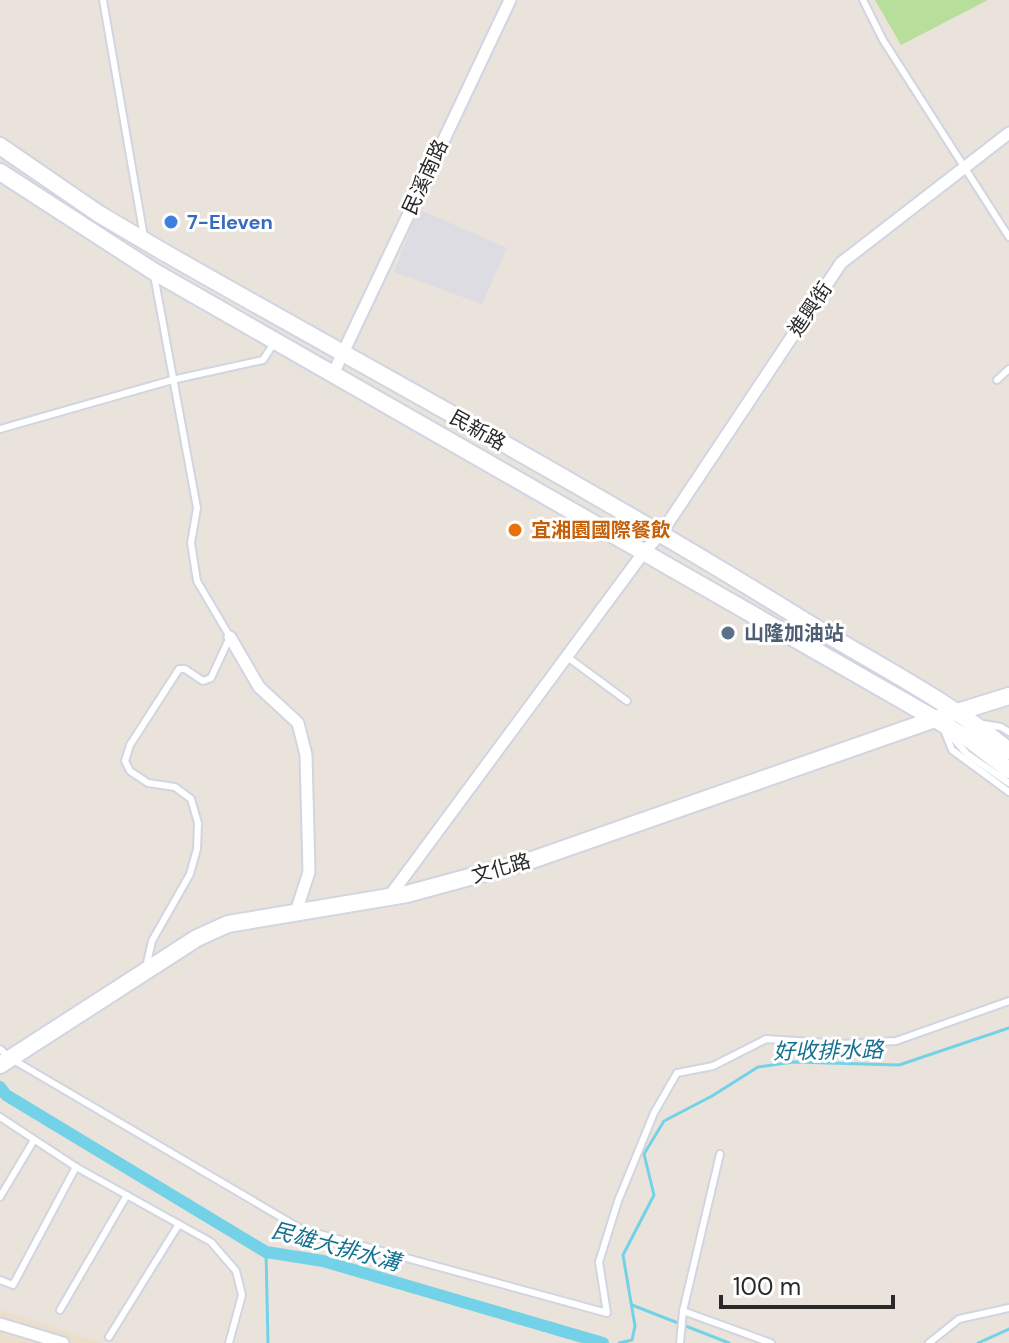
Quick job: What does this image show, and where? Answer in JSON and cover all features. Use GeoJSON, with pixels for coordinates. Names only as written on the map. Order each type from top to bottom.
{"type":"FeatureCollection","features":[{"type":"Feature","properties":{"kind":"main road","name":"民新路"},"geometry":{"type":"LineString","coordinates":[[0,146],[145,242],[662,532],[851,650],[959,712],[976,723],[1006,770]]}},
{"type":"Feature","properties":{"kind":"main road","name":"民新路"},"geometry":{"type":"LineString","coordinates":[[0,172],[153,271],[970,740],[1006,770]]}},
{"type":"Feature","properties":{"kind":"main road","name":"文化路"},"geometry":{"type":"LineString","coordinates":[[3,1057],[197,938],[228,924],[389,897],[532,860],[1009,696]]}},
{"type":"Feature","properties":{"kind":"street","name":"民溪南路"},"geometry":{"type":"LineString","coordinates":[[333,374],[510,0]]}},
{"type":"Feature","properties":{"kind":"street","name":"進興街"},"geometry":{"type":"LineString","coordinates":[[389,897],[566,656],[662,532],[841,263],[1009,133]]}},
{"type":"Feature","properties":{"kind":"street"},"geometry":{"type":"LineString","coordinates":[[230,637],[259,687],[298,723],[306,755],[309,872],[296,912]]}},
{"type":"Feature","properties":{"kind":"street"},"geometry":{"type":"LineString","coordinates":[[0,1324],[63,1343]]}},
{"type":"Feature","properties":{"kind":"lane"},"geometry":{"type":"LineString","coordinates":[[103,0],[145,242],[197,508],[191,543],[197,581],[230,637],[211,678],[203,681],[185,669],[179,669],[130,745],[125,761],[130,771],[148,783],[175,787],[191,799],[198,823],[197,849],[190,874],[152,941],[146,971]]}},
{"type":"Feature","properties":{"kind":"lane"},"geometry":{"type":"LineString","coordinates":[[863,0],[883,40],[1009,237]]}},
{"type":"Feature","properties":{"kind":"lane"},"geometry":{"type":"LineString","coordinates":[[0,429],[172,380],[263,360],[276,340]]}},
{"type":"Feature","properties":{"kind":"lane"},"geometry":{"type":"LineString","coordinates":[[997,380],[1009,369]]}},
{"type":"Feature","properties":{"kind":"lane"},"geometry":{"type":"LineString","coordinates":[[566,656],[627,701]]}},
{"type":"Feature","properties":{"kind":"lane"},"geometry":{"type":"LineString","coordinates":[[938,721],[952,750],[1009,792]]}},
{"type":"Feature","properties":{"kind":"lane"},"geometry":{"type":"LineString","coordinates":[[976,723],[1001,727],[1009,732]]}},
{"type":"Feature","properties":{"kind":"lane"},"geometry":{"type":"LineString","coordinates":[[976,723],[1009,741]]}},
{"type":"Feature","properties":{"kind":"lane"},"geometry":{"type":"LineString","coordinates":[[3,1057],[301,1229],[607,1313],[599,1262],[618,1201],[654,1113],[677,1073],[713,1066],[766,1039],[842,1044],[896,1041],[1009,1001]]}},
{"type":"Feature","properties":{"kind":"lane"},"geometry":{"type":"LineString","coordinates":[[0,1117],[76,1167],[211,1242],[236,1271],[242,1295],[229,1343]]}},
{"type":"Feature","properties":{"kind":"lane"},"geometry":{"type":"LineString","coordinates":[[0,1197],[34,1140]]}},
{"type":"Feature","properties":{"kind":"lane"},"geometry":{"type":"LineString","coordinates":[[680,1343],[683,1311],[720,1154]]}},
{"type":"Feature","properties":{"kind":"lane"},"geometry":{"type":"LineString","coordinates":[[0,1280],[13,1285],[76,1167]]}},
{"type":"Feature","properties":{"kind":"lane"},"geometry":{"type":"LineString","coordinates":[[60,1310],[127,1195]]}},
{"type":"Feature","properties":{"kind":"lane"},"geometry":{"type":"LineString","coordinates":[[109,1337],[179,1224]]}},
{"type":"Feature","properties":{"kind":"lane"},"geometry":{"type":"LineString","coordinates":[[929,1343],[959,1319],[1009,1308]]}},
{"type":"Feature","properties":{"kind":"lane"},"geometry":{"type":"LineString","coordinates":[[683,1311],[771,1343]]}},
{"type":"Feature","properties":{"kind":"shaded area"},"geometry":{"type":"Polygon","coordinates":[[[418,209],[507,248],[482,304],[394,272],[418,209]]]}},
{"type":"Feature","properties":{"kind":"shaded area"},"geometry":{"type":"Polygon","coordinates":[[[0,1310],[101,1343],[0,1343],[0,1310]]]}},
{"type":"Feature","properties":{"kind":"green space"},"geometry":{"type":"Polygon","coordinates":[[[875,0],[988,0],[901,45],[875,0]]]}},
{"type":"Feature","properties":{"kind":"waterway","name":"好收排水路"},"geometry":{"type":"LineString","coordinates":[[619,1343],[632,1340],[635,1326],[623,1255],[654,1195],[644,1154],[664,1121],[758,1067],[793,1062],[899,1065],[1009,1028]]}},
{"type":"Feature","properties":{"kind":"waterway","name":"民雄大排水溝"},"geometry":{"type":"LineString","coordinates":[[0,1087],[6,1095],[266,1252],[323,1261],[603,1343]]}},
{"type":"Feature","properties":{"kind":"waterway"},"geometry":{"type":"LineString","coordinates":[[266,1252],[268,1343]]}},
{"type":"Feature","properties":{"kind":"waterway"},"geometry":{"type":"LineString","coordinates":[[632,1305],[729,1343]]}},
{"type":"Feature","properties":{"kind":"waterway"},"geometry":{"type":"LineString","coordinates":[[978,1343],[1009,1329]]}},
{"type":"Feature","properties":{"kind":"place","name":"7-Eleven"},"geometry":{"type":"Point","coordinates":[171,222]}},
{"type":"Feature","properties":{"kind":"place","name":"宜湘園國際餐飲"},"geometry":{"type":"Point","coordinates":[515,530]}},
{"type":"Feature","properties":{"kind":"place","name":"山隆加油站"},"geometry":{"type":"Point","coordinates":[728,633]}}]}
